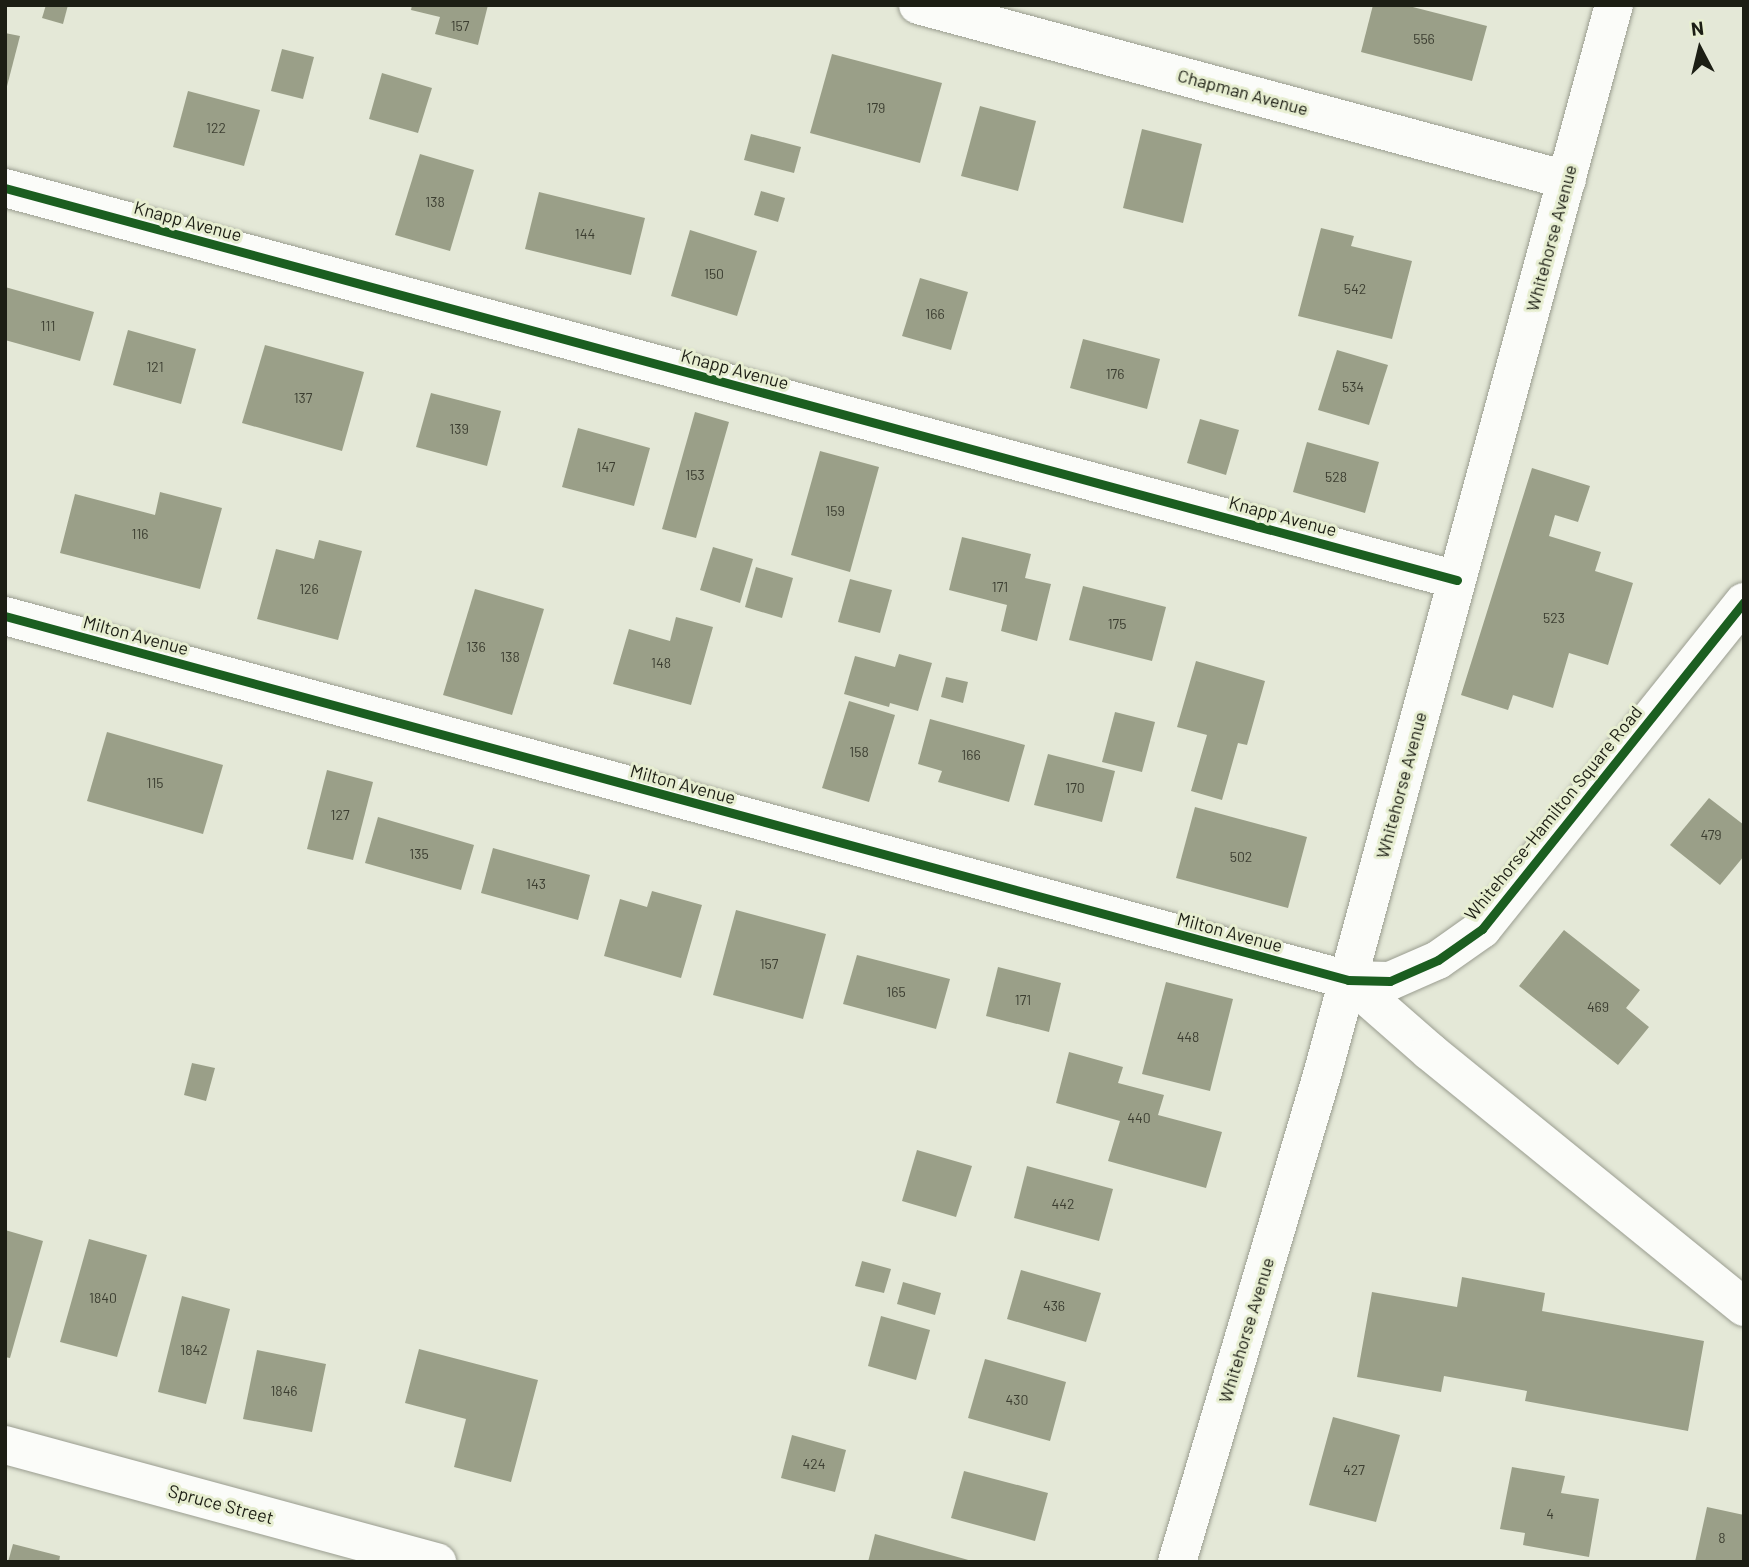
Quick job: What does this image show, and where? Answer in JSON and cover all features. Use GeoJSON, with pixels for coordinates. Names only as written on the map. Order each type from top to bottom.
{"type":"FeatureCollection","features":[{"type":"Feature","properties":{"kind":"street","name":"Chapman Avenue"},"geometry":{"type":"LineString","coordinates":[[918,5],[1567,180]]}},
{"type":"Feature","properties":{"kind":"street","name":"Whitehorse Avenue"},"geometry":{"type":"LineString","coordinates":[[1177,1562],[1348,980],[1614,5]]}},
{"type":"Feature","properties":{"kind":"street","name":"Knapp Avenue"},"geometry":{"type":"LineString","coordinates":[[5,188],[1457,580]]}},
{"type":"Feature","properties":{"kind":"street","name":"Whitehorse-Hamilton Square Road"},"geometry":{"type":"LineString","coordinates":[[1348,980],[1390,981],[1438,960],[1482,929],[1744,602]]}},
{"type":"Feature","properties":{"kind":"street","name":"Milton Avenue"},"geometry":{"type":"LineString","coordinates":[[7,617],[1348,980]]}},
{"type":"Feature","properties":{"kind":"street"},"geometry":{"type":"LineString","coordinates":[[1348,980],[1429,1051],[1744,1307]]}},
{"type":"Feature","properties":{"kind":"street","name":"Spruce Street"},"geometry":{"type":"LineString","coordinates":[[5,1445],[437,1562]]}},
{"type":"Feature","properties":{"kind":"building"},"geometry":{"type":"Polygon","coordinates":[[[46,5],[68,5],[63,24],[42,18],[46,5]]]}},
{"type":"Feature","properties":{"kind":"building"},"geometry":{"type":"Polygon","coordinates":[[[412,5],[488,5],[478,45],[435,34],[440,17],[411,10],[412,5]]]}},
{"type":"Feature","properties":{"kind":"building"},"geometry":{"type":"Polygon","coordinates":[[[1373,5],[1405,5],[1487,26],[1472,81],[1361,52],[1373,5]]]}},
{"type":"Feature","properties":{"kind":"building"},"geometry":{"type":"Polygon","coordinates":[[[5,33],[20,36],[6,90],[5,90],[5,33]]]}},
{"type":"Feature","properties":{"kind":"building"},"geometry":{"type":"Polygon","coordinates":[[[282,49],[314,57],[303,99],[271,91],[282,49]]]}},
{"type":"Feature","properties":{"kind":"building"},"geometry":{"type":"Polygon","coordinates":[[[832,54],[942,83],[920,163],[810,133],[832,54]]]}},
{"type":"Feature","properties":{"kind":"building"},"geometry":{"type":"Polygon","coordinates":[[[382,73],[432,88],[418,133],[369,119],[382,73]]]}},
{"type":"Feature","properties":{"kind":"building"},"geometry":{"type":"Polygon","coordinates":[[[188,91],[260,110],[244,166],[173,147],[188,91]]]}},
{"type":"Feature","properties":{"kind":"building"},"geometry":{"type":"Polygon","coordinates":[[[980,106],[1036,121],[1018,191],[961,176],[980,106]]]}},
{"type":"Feature","properties":{"kind":"building"},"geometry":{"type":"Polygon","coordinates":[[[1142,129],[1202,144],[1183,223],[1123,208],[1142,129]]]}},
{"type":"Feature","properties":{"kind":"building"},"geometry":{"type":"Polygon","coordinates":[[[751,134],[801,147],[794,173],[744,160],[751,134]]]}},
{"type":"Feature","properties":{"kind":"building"},"geometry":{"type":"Polygon","coordinates":[[[420,154],[474,170],[450,251],[395,235],[420,154]]]}},
{"type":"Feature","properties":{"kind":"building"},"geometry":{"type":"Polygon","coordinates":[[[761,191],[785,198],[778,222],[754,215],[761,191]]]}},
{"type":"Feature","properties":{"kind":"building"},"geometry":{"type":"Polygon","coordinates":[[[539,192],[645,218],[631,275],[525,249],[539,192]]]}},
{"type":"Feature","properties":{"kind":"building"},"geometry":{"type":"Polygon","coordinates":[[[1321,228],[1354,236],[1351,246],[1412,261],[1392,339],[1298,316],[1321,228]]]}},
{"type":"Feature","properties":{"kind":"building"},"geometry":{"type":"Polygon","coordinates":[[[690,230],[757,251],[737,316],[671,296],[690,230]]]}},
{"type":"Feature","properties":{"kind":"building"},"geometry":{"type":"Polygon","coordinates":[[[920,278],[968,292],[951,350],[902,336],[920,278]]]}},
{"type":"Feature","properties":{"kind":"building"},"geometry":{"type":"Polygon","coordinates":[[[5,287],[94,312],[80,361],[5,340],[5,287]]]}},
{"type":"Feature","properties":{"kind":"building"},"geometry":{"type":"Polygon","coordinates":[[[128,330],[196,349],[181,404],[113,385],[128,330]]]}},
{"type":"Feature","properties":{"kind":"building"},"geometry":{"type":"Polygon","coordinates":[[[1083,339],[1160,359],[1147,409],[1070,388],[1083,339]]]}},
{"type":"Feature","properties":{"kind":"building"},"geometry":{"type":"Polygon","coordinates":[[[265,345],[364,372],[342,451],[242,423],[265,345]]]}},
{"type":"Feature","properties":{"kind":"building"},"geometry":{"type":"Polygon","coordinates":[[[1337,350],[1388,365],[1369,425],[1318,410],[1337,350]]]}},
{"type":"Feature","properties":{"kind":"building"},"geometry":{"type":"Polygon","coordinates":[[[431,393],[501,411],[487,466],[416,447],[431,393]]]}},
{"type":"Feature","properties":{"kind":"building"},"geometry":{"type":"Polygon","coordinates":[[[695,412],[729,422],[696,538],[662,529],[695,412]]]}},
{"type":"Feature","properties":{"kind":"building"},"geometry":{"type":"Polygon","coordinates":[[[1200,419],[1239,430],[1226,475],[1187,463],[1200,419]]]}},
{"type":"Feature","properties":{"kind":"building"},"geometry":{"type":"Polygon","coordinates":[[[578,428],[650,448],[634,506],[562,487],[578,428]]]}},
{"type":"Feature","properties":{"kind":"building"},"geometry":{"type":"Polygon","coordinates":[[[1307,442],[1379,462],[1365,513],[1293,492],[1307,442]]]}},
{"type":"Feature","properties":{"kind":"building"},"geometry":{"type":"Polygon","coordinates":[[[820,451],[879,467],[850,572],[791,555],[820,451]]]}},
{"type":"Feature","properties":{"kind":"building"},"geometry":{"type":"Polygon","coordinates":[[[1532,468],[1590,486],[1578,522],[1555,515],[1549,536],[1601,552],[1595,571],[1633,583],[1608,665],[1569,653],[1553,708],[1513,695],[1508,710],[1461,695],[1532,468]]]}},
{"type":"Feature","properties":{"kind":"building"},"geometry":{"type":"Polygon","coordinates":[[[160,492],[222,508],[200,589],[60,553],[75,494],[155,515],[160,492]]]}},
{"type":"Feature","properties":{"kind":"building"},"geometry":{"type":"Polygon","coordinates":[[[962,537],[1031,554],[1025,578],[1051,584],[1037,641],[1001,631],[1007,605],[949,590],[962,537]]]}},
{"type":"Feature","properties":{"kind":"building"},"geometry":{"type":"Polygon","coordinates":[[[319,540],[362,551],[338,640],[257,619],[276,549],[314,559],[319,540]]]}},
{"type":"Feature","properties":{"kind":"building"},"geometry":{"type":"Polygon","coordinates":[[[713,547],[753,559],[740,603],[700,590],[713,547]]]}},
{"type":"Feature","properties":{"kind":"building"},"geometry":{"type":"Polygon","coordinates":[[[756,567],[793,578],[782,618],[745,607],[756,567]]]}},
{"type":"Feature","properties":{"kind":"building"},"geometry":{"type":"Polygon","coordinates":[[[850,579],[892,590],[880,633],[838,622],[850,579]]]}},
{"type":"Feature","properties":{"kind":"building"},"geometry":{"type":"Polygon","coordinates":[[[1083,586],[1166,607],[1152,661],[1069,640],[1083,586]]]}},
{"type":"Feature","properties":{"kind":"building"},"geometry":{"type":"Polygon","coordinates":[[[475,589],[544,609],[512,715],[443,695],[475,589]]]}},
{"type":"Feature","properties":{"kind":"building"},"geometry":{"type":"Polygon","coordinates":[[[676,617],[713,627],[691,705],[613,684],[629,629],[670,641],[676,617]]]}},
{"type":"Feature","properties":{"kind":"building"},"geometry":{"type":"Polygon","coordinates":[[[899,654],[932,663],[918,711],[890,703],[889,707],[844,694],[855,656],[895,667],[899,654]]]}},
{"type":"Feature","properties":{"kind":"building"},"geometry":{"type":"Polygon","coordinates":[[[1196,661],[1265,681],[1247,745],[1238,743],[1222,800],[1191,791],[1207,735],[1177,727],[1196,661]]]}},
{"type":"Feature","properties":{"kind":"building"},"geometry":{"type":"Polygon","coordinates":[[[946,677],[968,682],[963,703],[941,697],[946,677]]]}},
{"type":"Feature","properties":{"kind":"building"},"geometry":{"type":"Polygon","coordinates":[[[849,701],[895,715],[869,802],[822,788],[849,701]]]}},
{"type":"Feature","properties":{"kind":"building"},"geometry":{"type":"Polygon","coordinates":[[[1115,712],[1155,722],[1142,772],[1102,762],[1115,712]]]}},
{"type":"Feature","properties":{"kind":"building"},"geometry":{"type":"Polygon","coordinates":[[[930,719],[1025,745],[1009,802],[938,782],[942,771],[918,764],[930,719]]]}},
{"type":"Feature","properties":{"kind":"building"},"geometry":{"type":"Polygon","coordinates":[[[107,732],[223,765],[203,834],[87,801],[107,732]]]}},
{"type":"Feature","properties":{"kind":"building"},"geometry":{"type":"Polygon","coordinates":[[[1048,754],[1115,771],[1102,822],[1034,805],[1048,754]]]}},
{"type":"Feature","properties":{"kind":"building"},"geometry":{"type":"Polygon","coordinates":[[[327,770],[373,782],[353,860],[307,849],[327,770]]]}},
{"type":"Feature","properties":{"kind":"building"},"geometry":{"type":"Polygon","coordinates":[[[1709,798],[1744,825],[1744,856],[1720,885],[1670,845],[1709,798]]]}},
{"type":"Feature","properties":{"kind":"building"},"geometry":{"type":"Polygon","coordinates":[[[1195,807],[1307,837],[1288,908],[1176,878],[1195,807]]]}},
{"type":"Feature","properties":{"kind":"building"},"geometry":{"type":"Polygon","coordinates":[[[378,817],[474,845],[461,890],[365,863],[378,817]]]}},
{"type":"Feature","properties":{"kind":"building"},"geometry":{"type":"Polygon","coordinates":[[[493,848],[590,875],[578,920],[481,893],[493,848]]]}},
{"type":"Feature","properties":{"kind":"building"},"geometry":{"type":"Polygon","coordinates":[[[652,891],[702,905],[681,978],[604,956],[620,899],[647,907],[652,891]]]}},
{"type":"Feature","properties":{"kind":"building"},"geometry":{"type":"Polygon","coordinates":[[[736,910],[826,934],[803,1019],[713,995],[736,910]]]}},
{"type":"Feature","properties":{"kind":"building"},"geometry":{"type":"Polygon","coordinates":[[[1564,930],[1640,990],[1626,1008],[1649,1027],[1618,1065],[1519,986],[1564,930]]]}},
{"type":"Feature","properties":{"kind":"building"},"geometry":{"type":"Polygon","coordinates":[[[857,955],[950,979],[936,1029],[843,1004],[857,955]]]}},
{"type":"Feature","properties":{"kind":"building"},"geometry":{"type":"Polygon","coordinates":[[[998,967],[1061,983],[1049,1032],[986,1016],[998,967]]]}},
{"type":"Feature","properties":{"kind":"building"},"geometry":{"type":"Polygon","coordinates":[[[1166,982],[1233,999],[1210,1091],[1142,1074],[1166,982]]]}},
{"type":"Feature","properties":{"kind":"building"},"geometry":{"type":"Polygon","coordinates":[[[1069,1052],[1123,1067],[1118,1083],[1164,1095],[1158,1115],[1222,1132],[1206,1188],[1108,1161],[1120,1121],[1056,1103],[1069,1052]]]}},
{"type":"Feature","properties":{"kind":"building"},"geometry":{"type":"Polygon","coordinates":[[[192,1063],[215,1068],[206,1101],[184,1095],[192,1063]]]}},
{"type":"Feature","properties":{"kind":"building"},"geometry":{"type":"Polygon","coordinates":[[[917,1150],[972,1166],[956,1217],[902,1201],[917,1150]]]}},
{"type":"Feature","properties":{"kind":"building"},"geometry":{"type":"Polygon","coordinates":[[[1027,1166],[1113,1189],[1099,1241],[1014,1218],[1027,1166]]]}},
{"type":"Feature","properties":{"kind":"building"},"geometry":{"type":"Polygon","coordinates":[[[5,1230],[43,1241],[10,1358],[5,1357],[5,1230]]]}},
{"type":"Feature","properties":{"kind":"building"},"geometry":{"type":"Polygon","coordinates":[[[89,1239],[147,1255],[117,1357],[60,1342],[89,1239]]]}},
{"type":"Feature","properties":{"kind":"building"},"geometry":{"type":"Polygon","coordinates":[[[862,1261],[891,1269],[884,1293],[855,1286],[862,1261]]]}},
{"type":"Feature","properties":{"kind":"building"},"geometry":{"type":"Polygon","coordinates":[[[1021,1270],[1101,1293],[1086,1342],[1007,1319],[1021,1270]]]}},
{"type":"Feature","properties":{"kind":"building"},"geometry":{"type":"Polygon","coordinates":[[[1462,1277],[1545,1293],[1542,1311],[1704,1341],[1688,1431],[1525,1401],[1527,1391],[1444,1376],[1441,1392],[1357,1377],[1372,1292],[1457,1307],[1462,1277]]]}},
{"type":"Feature","properties":{"kind":"building"},"geometry":{"type":"Polygon","coordinates":[[[903,1282],[941,1293],[935,1315],[897,1304],[903,1282]]]}},
{"type":"Feature","properties":{"kind":"building"},"geometry":{"type":"Polygon","coordinates":[[[182,1296],[230,1309],[206,1404],[158,1392],[182,1296]]]}},
{"type":"Feature","properties":{"kind":"building"},"geometry":{"type":"Polygon","coordinates":[[[881,1316],[930,1330],[916,1380],[868,1366],[881,1316]]]}},
{"type":"Feature","properties":{"kind":"building"},"geometry":{"type":"Polygon","coordinates":[[[419,1349],[538,1380],[511,1482],[454,1467],[466,1419],[405,1403],[419,1349]]]}},
{"type":"Feature","properties":{"kind":"building"},"geometry":{"type":"Polygon","coordinates":[[[257,1350],[326,1364],[312,1432],[243,1419],[257,1350]]]}},
{"type":"Feature","properties":{"kind":"building"},"geometry":{"type":"Polygon","coordinates":[[[985,1359],[1066,1382],[1050,1441],[968,1418],[985,1359]]]}},
{"type":"Feature","properties":{"kind":"building"},"geometry":{"type":"Polygon","coordinates":[[[1333,1417],[1400,1435],[1376,1522],[1309,1505],[1333,1417]]]}},
{"type":"Feature","properties":{"kind":"building"},"geometry":{"type":"Polygon","coordinates":[[[792,1435],[846,1450],[835,1492],[781,1478],[792,1435]]]}},
{"type":"Feature","properties":{"kind":"building"},"geometry":{"type":"Polygon","coordinates":[[[1512,1467],[1565,1476],[1561,1493],[1599,1499],[1589,1557],[1523,1545],[1525,1533],[1500,1529],[1512,1467]]]}},
{"type":"Feature","properties":{"kind":"building"},"geometry":{"type":"Polygon","coordinates":[[[964,1471],[1048,1493],[1035,1541],[951,1518],[964,1471]]]}},
{"type":"Feature","properties":{"kind":"building"},"geometry":{"type":"Polygon","coordinates":[[[1707,1507],[1744,1515],[1744,1562],[1695,1562],[1707,1507]]]}},
{"type":"Feature","properties":{"kind":"building"},"geometry":{"type":"Polygon","coordinates":[[[875,1534],[972,1561],[868,1562],[875,1534]]]}},
{"type":"Feature","properties":{"kind":"building"},"geometry":{"type":"Polygon","coordinates":[[[13,1544],[60,1556],[59,1562],[8,1562],[13,1544]]]}},
{"type":"Feature","properties":{"kind":"cycle path"},"geometry":{"type":"LineString","coordinates":[[5,188],[1457,580]]}},
{"type":"Feature","properties":{"kind":"cycle path"},"geometry":{"type":"LineString","coordinates":[[5,616],[1348,980],[1390,981],[1438,960],[1482,929],[1744,602]]}}]}
